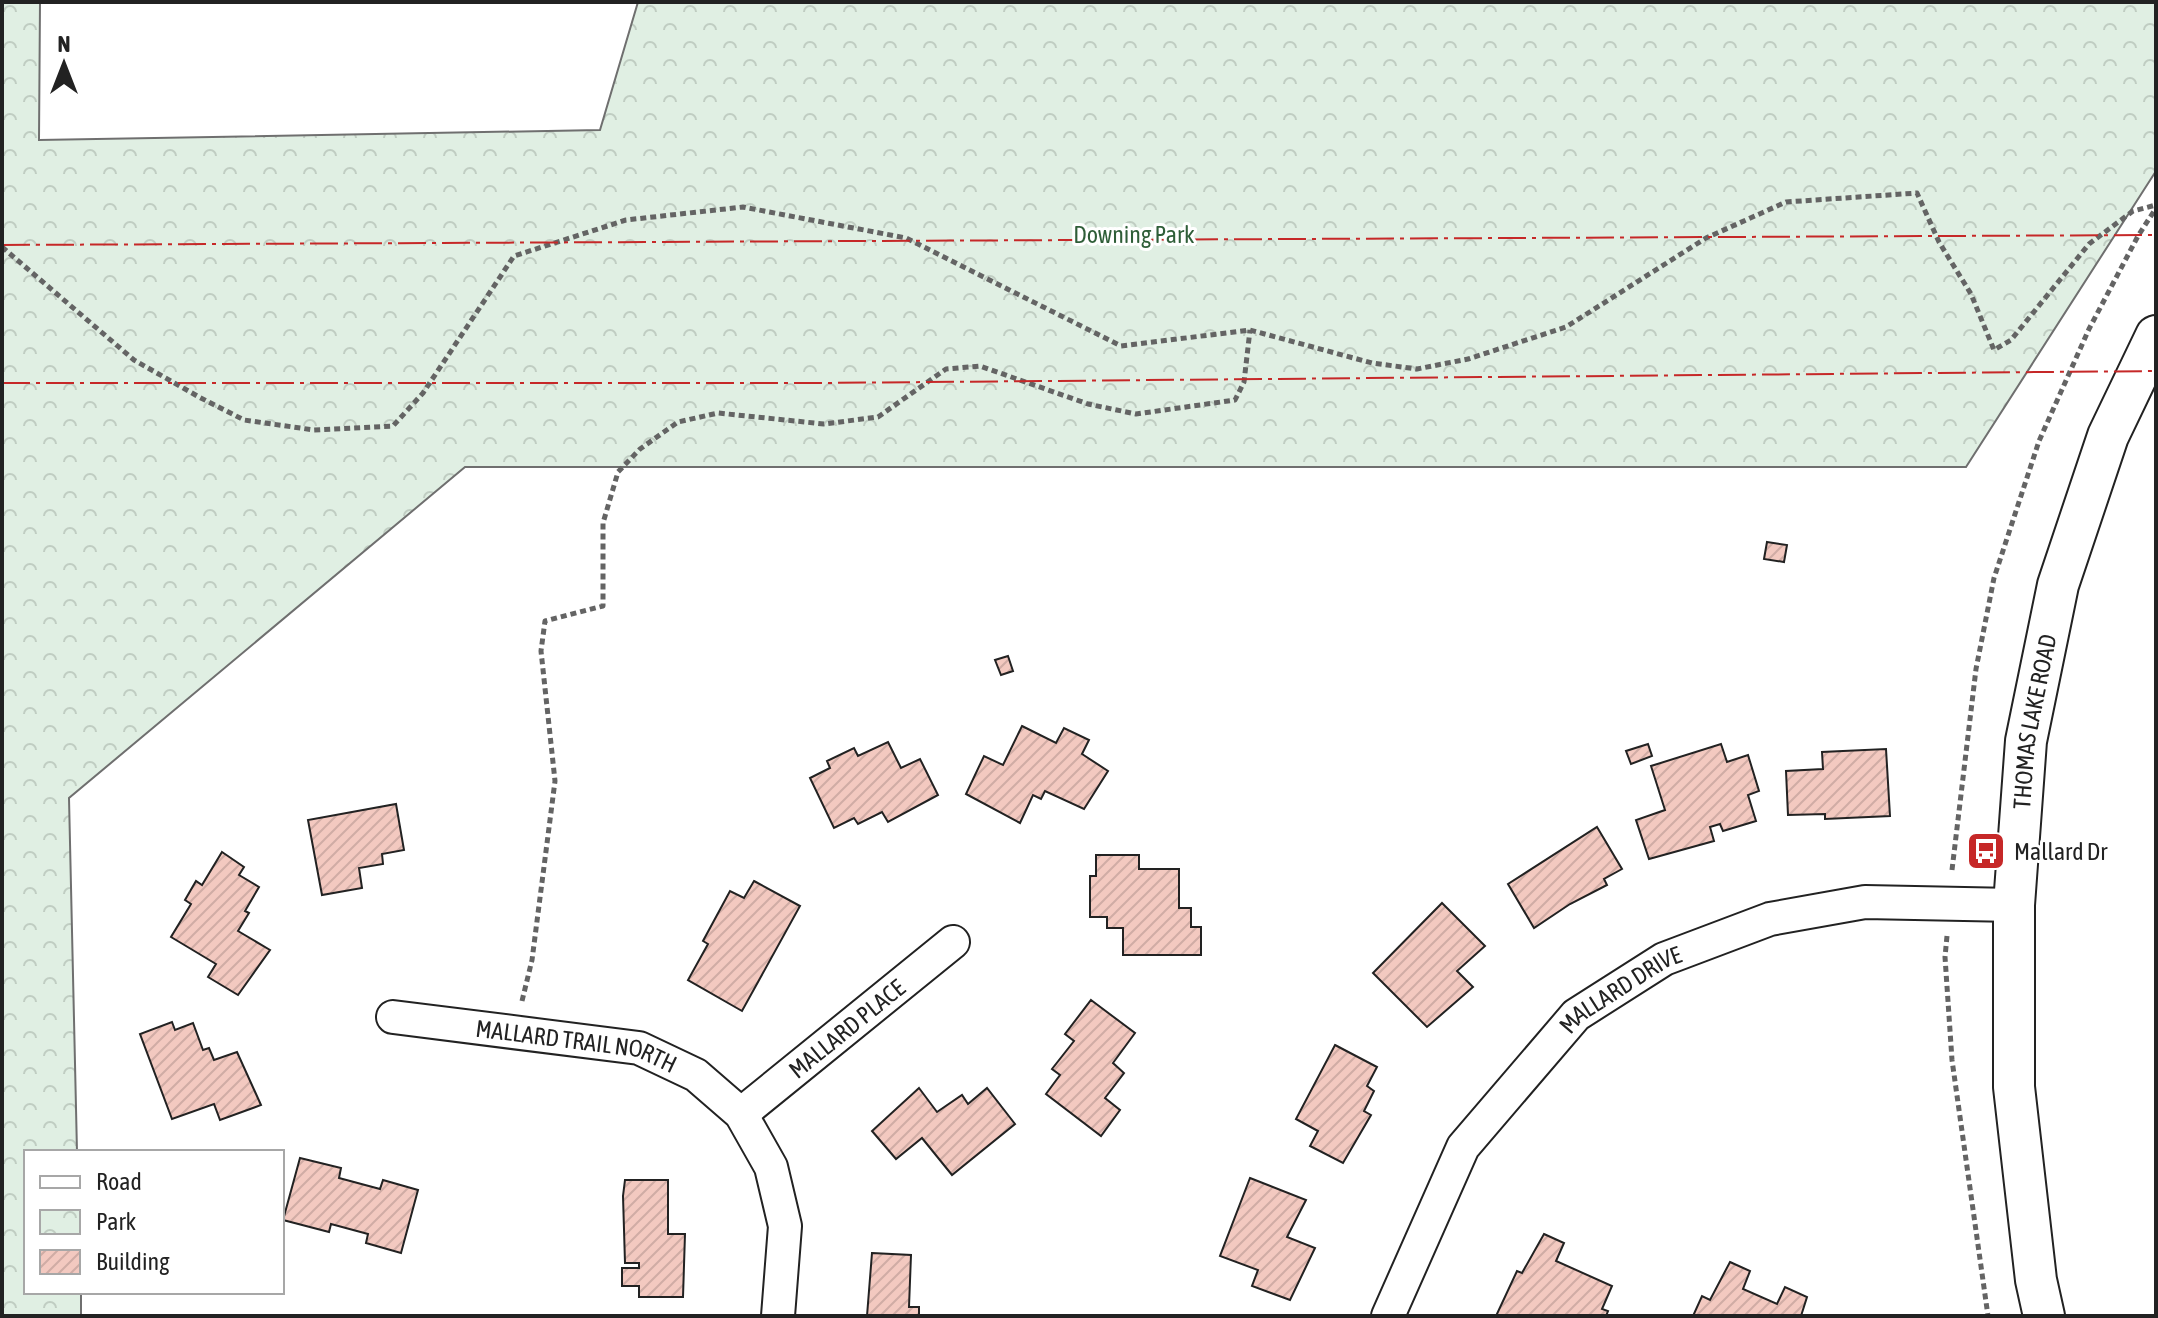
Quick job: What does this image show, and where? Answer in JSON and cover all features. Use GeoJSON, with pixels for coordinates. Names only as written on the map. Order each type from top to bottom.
{"type":"FeatureCollection","features":[{"type":"Feature","properties":{"kind":"street","name":"THOMAS LAKE ROAD"},"geometry":{"type":"LineString","coordinates":[[2044,1316],[2036,1280],[2014,1087],[2014,905],[2026,741],[2058,585],[2108,436],[2156,336]]}},
{"type":"Feature","properties":{"kind":"street","name":"MALLARD DRIVE"},"geometry":{"type":"LineString","coordinates":[[1388,1316],[1463,1147],[1576,1015],[1664,959],[1770,919],[1865,902],[2014,905]]}},
{"type":"Feature","properties":{"kind":"street","name":"MALLARD PLACE"},"geometry":{"type":"LineString","coordinates":[[741,1114],[953,942]]}},
{"type":"Feature","properties":{"kind":"street","name":"MALLARD TRAIL NORTH"},"geometry":{"type":"LineString","coordinates":[[393,1017],[639,1048],[696,1075],[741,1114],[771,1167],[785,1226],[778,1316]]}},
{"type":"Feature","properties":{"kind":"path"},"geometry":{"type":"LineString","coordinates":[[2,247],[134,360],[244,420],[314,430],[393,426],[423,393],[514,256],[626,220],[743,207],[906,238],[1121,346],[1250,330],[1372,363],[1417,369],[1468,359],[1566,327],[1706,238],[1786,202],[1917,193],[1939,242],[1971,294],[1994,350],[2011,340],[2089,244],[2133,211],[2156,205]]}},
{"type":"Feature","properties":{"kind":"path"},"geometry":{"type":"LineString","coordinates":[[513,1033],[532,960],[555,781],[541,651],[545,621],[603,606],[603,523],[618,472],[640,449],[678,422],[718,413],[824,424],[878,417],[946,369],[980,366],[1088,404],[1136,414],[1235,400],[1244,382],[1250,330]]}},
{"type":"Feature","properties":{"kind":"green space","name":"Downing Park"},"geometry":{"type":"Polygon","coordinates":[[[2,2],[40,2],[39,140],[600,130],[638,2],[2156,2],[2156,171],[1966,467],[465,467],[69,798],[77,1150],[24,1150],[24,1294],[81,1294],[81,1316],[2,1316],[2,2]]]}},
{"type":"Feature","properties":{"kind":"building"},"geometry":{"type":"Polygon","coordinates":[[[1767,542],[1787,545],[1784,562],[1764,559],[1767,542]]]}},
{"type":"Feature","properties":{"kind":"building"},"geometry":{"type":"Polygon","coordinates":[[[1008,656],[1013,671],[1001,675],[995,660],[1008,656]]]}},
{"type":"Feature","properties":{"kind":"building"},"geometry":{"type":"Polygon","coordinates":[[[1022,726],[1056,743],[1064,728],[1089,740],[1082,754],[1108,771],[1084,809],[1045,791],[1041,799],[1033,795],[1020,823],[966,794],[984,756],[1003,765],[1022,726]]]}},
{"type":"Feature","properties":{"kind":"building"},"geometry":{"type":"Polygon","coordinates":[[[888,742],[901,768],[920,759],[938,795],[888,822],[882,812],[858,824],[854,818],[834,828],[810,778],[830,768],[827,761],[854,748],[858,756],[888,742]]]}},
{"type":"Feature","properties":{"kind":"building"},"geometry":{"type":"Polygon","coordinates":[[[1648,744],[1652,756],[1631,764],[1626,751],[1648,744]]]}},
{"type":"Feature","properties":{"kind":"building"},"geometry":{"type":"Polygon","coordinates":[[[1721,744],[1727,762],[1748,755],[1759,791],[1748,795],[1756,821],[1723,831],[1720,824],[1710,827],[1714,841],[1649,859],[1636,820],[1665,810],[1651,766],[1721,744]]]}},
{"type":"Feature","properties":{"kind":"building"},"geometry":{"type":"Polygon","coordinates":[[[1886,749],[1890,816],[1825,819],[1825,814],[1788,815],[1786,771],[1823,769],[1822,752],[1886,749]]]}},
{"type":"Feature","properties":{"kind":"building"},"geometry":{"type":"Polygon","coordinates":[[[396,804],[404,850],[382,854],[383,864],[359,868],[362,888],[322,895],[308,820],[396,804]]]}},
{"type":"Feature","properties":{"kind":"building"},"geometry":{"type":"Polygon","coordinates":[[[1597,827],[1622,869],[1604,879],[1607,885],[1570,904],[1534,928],[1508,884],[1597,827]]]}},
{"type":"Feature","properties":{"kind":"building"},"geometry":{"type":"Polygon","coordinates":[[[222,852],[244,867],[239,875],[259,887],[238,931],[270,950],[238,995],[208,977],[216,964],[171,937],[191,904],[185,900],[196,881],[202,885],[222,852]]]}},
{"type":"Feature","properties":{"kind":"building"},"geometry":{"type":"Polygon","coordinates":[[[1096,855],[1139,855],[1139,869],[1179,869],[1179,908],[1191,908],[1191,927],[1201,927],[1201,955],[1123,955],[1123,928],[1107,928],[1107,917],[1090,917],[1090,876],[1096,876],[1096,855]]]}},
{"type":"Feature","properties":{"kind":"building"},"geometry":{"type":"Polygon","coordinates":[[[754,881],[800,906],[742,1011],[688,980],[708,944],[703,941],[730,891],[744,898],[754,881]]]}},
{"type":"Feature","properties":{"kind":"building"},"geometry":{"type":"Polygon","coordinates":[[[1442,903],[1485,946],[1457,971],[1473,987],[1427,1027],[1373,973],[1442,903]]]}},
{"type":"Feature","properties":{"kind":"building"},"geometry":{"type":"Polygon","coordinates":[[[1091,1000],[1135,1033],[1113,1063],[1124,1073],[1105,1098],[1120,1110],[1101,1136],[1046,1094],[1060,1075],[1052,1069],[1074,1041],[1065,1034],[1091,1000]]]}},
{"type":"Feature","properties":{"kind":"building"},"geometry":{"type":"Polygon","coordinates":[[[172,1022],[175,1030],[193,1023],[203,1050],[209,1048],[214,1060],[237,1052],[261,1105],[220,1120],[214,1104],[172,1119],[140,1034],[172,1022]]]}},
{"type":"Feature","properties":{"kind":"building"},"geometry":{"type":"Polygon","coordinates":[[[1335,1045],[1377,1067],[1367,1086],[1374,1091],[1364,1111],[1371,1115],[1343,1163],[1310,1146],[1318,1131],[1296,1119],[1335,1045]]]}},
{"type":"Feature","properties":{"kind":"building"},"geometry":{"type":"Polygon","coordinates":[[[919,1088],[937,1112],[962,1095],[968,1104],[987,1088],[1015,1124],[952,1175],[922,1138],[896,1159],[872,1131],[919,1088]]]}},
{"type":"Feature","properties":{"kind":"building"},"geometry":{"type":"Polygon","coordinates":[[[300,1158],[341,1168],[339,1178],[380,1189],[383,1180],[418,1190],[401,1253],[366,1243],[368,1234],[331,1224],[329,1232],[284,1220],[300,1158]]]}},
{"type":"Feature","properties":{"kind":"building"},"geometry":{"type":"Polygon","coordinates":[[[1250,1178],[1306,1200],[1287,1237],[1315,1248],[1290,1300],[1252,1286],[1258,1270],[1220,1256],[1250,1178]]]}},
{"type":"Feature","properties":{"kind":"building"},"geometry":{"type":"Polygon","coordinates":[[[625,1180],[668,1180],[668,1234],[685,1234],[683,1297],[639,1297],[639,1286],[622,1286],[622,1268],[639,1268],[639,1263],[625,1263],[625,1180]]]}},
{"type":"Feature","properties":{"kind":"building"},"geometry":{"type":"Polygon","coordinates":[[[1544,1234],[1564,1243],[1556,1261],[1612,1286],[1602,1309],[1608,1311],[1606,1316],[1496,1316],[1517,1271],[1522,1273],[1544,1234]]]}},
{"type":"Feature","properties":{"kind":"building"},"geometry":{"type":"Polygon","coordinates":[[[872,1253],[911,1255],[909,1307],[919,1307],[919,1316],[867,1316],[872,1253]]]}},
{"type":"Feature","properties":{"kind":"building"},"geometry":{"type":"Polygon","coordinates":[[[1730,1262],[1750,1271],[1743,1289],[1777,1304],[1785,1287],[1807,1297],[1801,1316],[1693,1316],[1702,1296],[1710,1300],[1730,1262]]]}},
{"type":"Feature","properties":{"kind":"power"},"geometry":{"type":"LineString","coordinates":[[2,245],[2156,235]]}},
{"type":"Feature","properties":{"kind":"power"},"geometry":{"type":"LineString","coordinates":[[2,383],[822,383],[2156,371]]}},
{"type":"Feature","properties":{"kind":"place","name":"Mallard Dr"},"geometry":{"type":"Point","coordinates":[1986,851]}}]}
